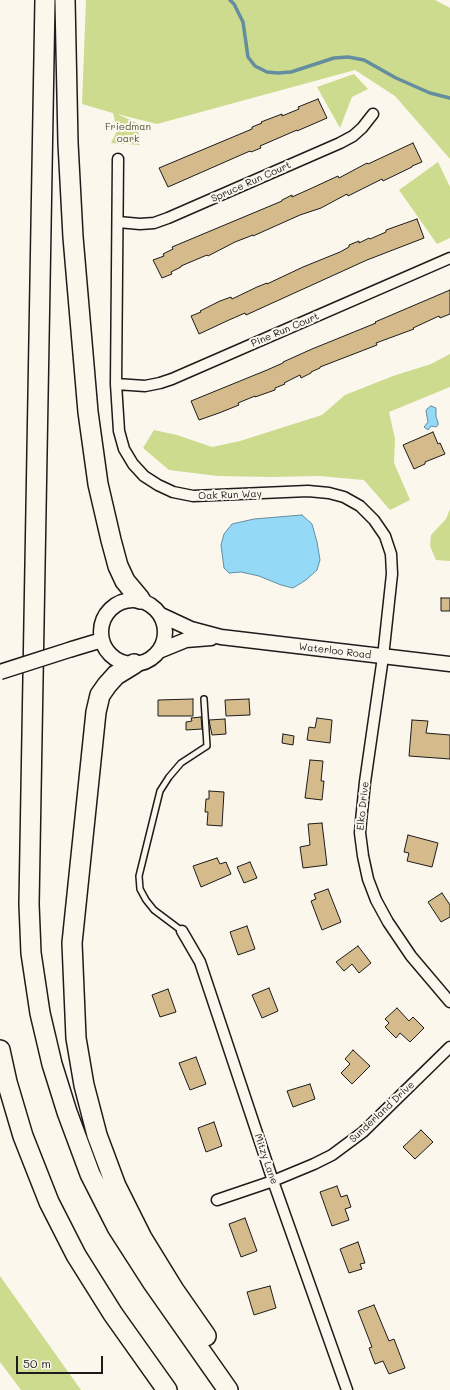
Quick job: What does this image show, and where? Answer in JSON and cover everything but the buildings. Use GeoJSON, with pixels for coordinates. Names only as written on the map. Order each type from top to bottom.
{"type":"FeatureCollection","features":[{"type":"Feature","properties":{"kind":"highway"},"geometry":{"type":"LineString","coordinates":[[45,0],[29,896],[31,953],[40,1013],[52,1064],[67,1112],[90,1174],[117,1227],[153,1283],[228,1390]]}},
{"type":"Feature","properties":{"kind":"highway"},"geometry":{"type":"LineString","coordinates":[[65,0],[68,144],[73,237],[89,420],[98,484],[118,566],[125,581],[140,599]]}},
{"type":"Feature","properties":{"kind":"highway"},"geometry":{"type":"LineString","coordinates":[[134,664],[116,674],[107,684],[100,695],[96,712],[72,943],[76,1038],[84,1085],[97,1134],[116,1186],[142,1238],[174,1290],[242,1390]]}},
{"type":"Feature","properties":{"kind":"highway"},"geometry":{"type":"LineString","coordinates":[[0,1050],[7,1082],[23,1136],[49,1202],[80,1262],[113,1314],[167,1390]]}},
{"type":"Feature","properties":{"kind":"main road"},"geometry":{"type":"LineString","coordinates":[[140,599],[152,605],[161,615],[167,634],[163,645],[157,654],[145,662],[134,664],[123,663],[113,657],[106,650],[100,633],[102,621],[110,609],[121,601],[140,599]]}},
{"type":"Feature","properties":{"kind":"main road","name":"Waterloo Road"},"geometry":{"type":"LineString","coordinates":[[161,615],[191,629],[221,637],[450,664]]}},
{"type":"Feature","properties":{"kind":"main road","name":"Waterloo Road"},"geometry":{"type":"LineString","coordinates":[[159,651],[186,640],[221,637]]}},
{"type":"Feature","properties":{"kind":"main road"},"geometry":{"type":"LineString","coordinates":[[0,672],[102,640]]}},
{"type":"Feature","properties":{"kind":"street","name":"Spruce Run Court"},"geometry":{"type":"LineString","coordinates":[[118,222],[147,223],[168,218],[340,143],[353,136],[362,128],[372,114]]}},
{"type":"Feature","properties":{"kind":"street","name":"Oak Run Way"},"geometry":{"type":"LineString","coordinates":[[118,159],[116,384],[119,431],[124,449],[133,464],[144,476],[172,492],[193,496],[308,491],[330,493],[344,497],[360,506],[374,520],[385,536],[391,554],[392,574],[384,657]]}},
{"type":"Feature","properties":{"kind":"street","name":"Pine Run Court"},"geometry":{"type":"LineString","coordinates":[[116,384],[145,386],[172,379],[450,258]]}},
{"type":"Feature","properties":{"kind":"street","name":"Elko Drive"},"geometry":{"type":"LineString","coordinates":[[384,657],[360,833],[363,856],[368,880],[376,900],[388,922],[411,956],[450,1002]]}},
{"type":"Feature","properties":{"kind":"street","name":"Mitzy Lane"},"geometry":{"type":"LineString","coordinates":[[182,931],[200,962],[347,1390]]}},
{"type":"Feature","properties":{"kind":"street","name":"Sunderland Drive"},"geometry":{"type":"LineString","coordinates":[[217,1200],[274,1181],[332,1155],[362,1132],[450,1047]]}},
{"type":"Feature","properties":{"kind":"lane"},"geometry":{"type":"LineString","coordinates":[[182,931],[154,910],[146,900],[140,889],[139,876],[160,791],[181,763],[207,746],[204,699]]}},
{"type":"Feature","properties":{"kind":"green space","name":"Friedman oark"},"geometry":{"type":"Polygon","coordinates":[[[86,0],[435,0],[450,8],[450,159],[395,96],[355,70],[157,124],[117,114],[137,123],[140,145],[111,143],[117,131],[113,113],[82,104],[86,0]]]}},
{"type":"Feature","properties":{"kind":"green space"},"geometry":{"type":"Polygon","coordinates":[[[354,74],[368,89],[352,97],[340,128],[317,87],[354,74]]]}},
{"type":"Feature","properties":{"kind":"green space"},"geometry":{"type":"Polygon","coordinates":[[[438,162],[450,187],[450,238],[437,244],[399,190],[438,162]]]}},
{"type":"Feature","properties":{"kind":"green space"},"geometry":{"type":"Polygon","coordinates":[[[450,354],[450,387],[389,412],[395,439],[394,463],[410,500],[390,510],[364,480],[319,476],[218,476],[169,470],[143,448],[154,430],[177,435],[212,447],[240,441],[322,415],[345,395],[393,376],[431,364],[450,354]]]}},
{"type":"Feature","properties":{"kind":"green space"},"geometry":{"type":"Polygon","coordinates":[[[450,509],[450,561],[436,560],[430,546],[431,535],[446,519],[450,509]]]}},
{"type":"Feature","properties":{"kind":"green space"},"geometry":{"type":"Polygon","coordinates":[[[0,1276],[81,1390],[21,1390],[0,1362],[0,1276]]]}},
{"type":"Feature","properties":{"kind":"water"},"geometry":{"type":"Polygon","coordinates":[[[431,406],[436,408],[438,425],[436,427],[431,426],[428,430],[424,427],[428,422],[426,411],[431,406]]]}},
{"type":"Feature","properties":{"kind":"water"},"geometry":{"type":"Polygon","coordinates":[[[302,515],[312,524],[320,560],[317,570],[306,580],[293,588],[259,576],[241,572],[229,573],[224,568],[221,545],[224,534],[232,524],[254,519],[302,515]]]}},
{"type":"Feature","properties":{"kind":"waterway"},"geometry":{"type":"LineString","coordinates":[[230,0],[234,4],[243,22],[248,57],[255,66],[267,72],[291,72],[334,58],[348,57],[364,60],[396,78],[430,93],[450,98]]}}]}
